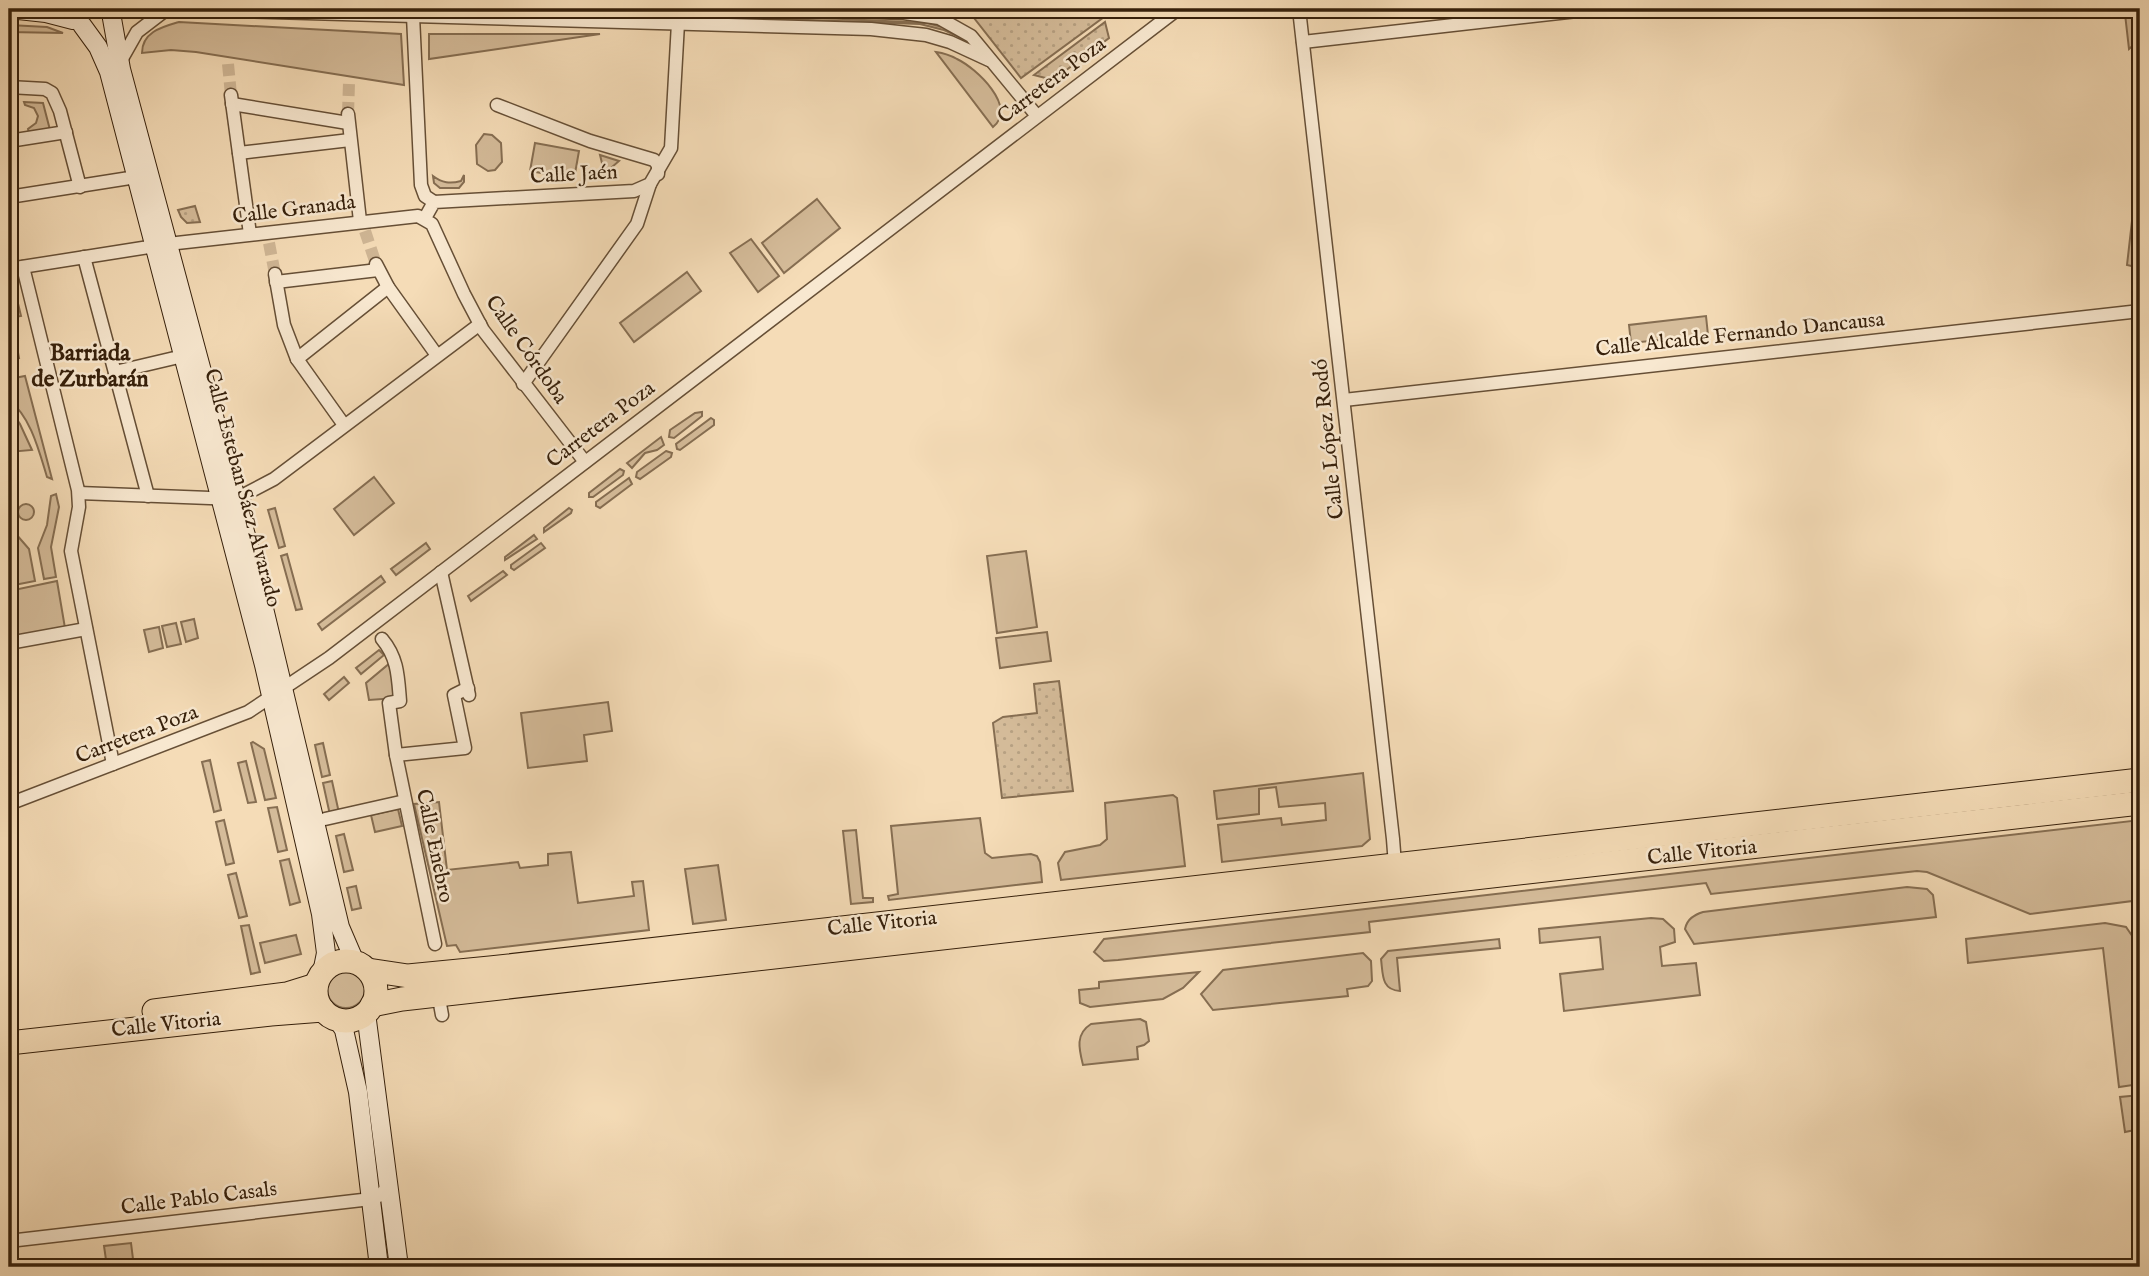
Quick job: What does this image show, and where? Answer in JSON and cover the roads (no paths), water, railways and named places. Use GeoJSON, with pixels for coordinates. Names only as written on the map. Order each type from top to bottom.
{"type":"FeatureCollection","features":[{"type":"Feature","properties":{"kind":"highway","name":"Calle Vitoria"},"geometry":{"type":"LineString","coordinates":[[361,966],[408,976],[490,968],[2140,780]]}},
{"type":"Feature","properties":{"kind":"highway","name":"Calle Vitoria"},"geometry":{"type":"LineString","coordinates":[[369,1009],[402,999],[2140,803]]}},
{"type":"Feature","properties":{"kind":"highway"},"geometry":{"type":"LineString","coordinates":[[1395,865],[1428,884]]}},
{"type":"Feature","properties":{"kind":"highway"},"geometry":{"type":"LineString","coordinates":[[337,962],[361,966],[376,987],[369,1009],[347,1021],[330,1015],[317,998],[319,979],[337,962]]}},
{"type":"Feature","properties":{"kind":"highway","name":"Calle Vitoria"},"geometry":{"type":"LineString","coordinates":[[9,1028],[287,994],[319,979]]}},
{"type":"Feature","properties":{"kind":"highway","name":"Calle Vitoria"},"geometry":{"type":"LineString","coordinates":[[9,1043],[271,1013],[330,1015]]}},
{"type":"Feature","properties":{"kind":"main road"},"geometry":{"type":"LineString","coordinates":[[9,9],[46,13],[97,24],[111,11]]}},
{"type":"Feature","properties":{"kind":"main road","name":"Calle Esteban Sáez Alvarado"},"geometry":{"type":"LineString","coordinates":[[111,11],[183,356],[228,499]]}},
{"type":"Feature","properties":{"kind":"main road","name":"Calle Esteban Sáez Alvarado"},"geometry":{"type":"LineString","coordinates":[[73,18],[98,47],[106,65],[136,177],[161,245],[340,927],[361,966]]}},
{"type":"Feature","properties":{"kind":"main road","name":"Calle Esteban Sáez Alvarado"},"geometry":{"type":"LineString","coordinates":[[278,694],[321,914],[326,953],[319,979]]}},
{"type":"Feature","properties":{"kind":"main road"},"geometry":{"type":"LineString","coordinates":[[369,1009],[399,1267]]}},
{"type":"Feature","properties":{"kind":"main road"},"geometry":{"type":"LineString","coordinates":[[330,1015],[344,1030],[358,1092],[379,1267]]}},
{"type":"Feature","properties":{"kind":"street"},"geometry":{"type":"LineString","coordinates":[[111,11],[168,9],[907,32],[950,42],[989,60]]}},
{"type":"Feature","properties":{"kind":"street"},"geometry":{"type":"LineString","coordinates":[[120,62],[136,32],[168,9]]}},
{"type":"Feature","properties":{"kind":"street"},"geometry":{"type":"LineString","coordinates":[[799,9],[904,13],[939,18],[971,36],[1037,116]]}},
{"type":"Feature","properties":{"kind":"street","name":"Carretera Poza"},"geometry":{"type":"LineString","coordinates":[[9,804],[242,715],[278,694],[329,658],[1178,9]]}},
{"type":"Feature","properties":{"kind":"street","name":"Calle López Rodó"},"geometry":{"type":"LineString","coordinates":[[1299,9],[1395,865]]}},
{"type":"Feature","properties":{"kind":"street"},"geometry":{"type":"LineString","coordinates":[[1303,42],[1595,9]]}},
{"type":"Feature","properties":{"kind":"street"},"geometry":{"type":"LineString","coordinates":[[413,16],[421,185],[425,195],[434,202],[425,218]]}},
{"type":"Feature","properties":{"kind":"street"},"geometry":{"type":"LineString","coordinates":[[654,179],[669,156],[672,142],[678,23]]}},
{"type":"Feature","properties":{"kind":"street"},"geometry":{"type":"LineString","coordinates":[[9,87],[49,90],[57,101],[80,187]]}},
{"type":"Feature","properties":{"kind":"street"},"geometry":{"type":"LineString","coordinates":[[250,234],[232,99],[348,119],[363,224]]}},
{"type":"Feature","properties":{"kind":"street"},"geometry":{"type":"LineString","coordinates":[[497,105],[590,141],[654,160],[658,165],[637,224],[523,384]]}},
{"type":"Feature","properties":{"kind":"street"},"geometry":{"type":"LineString","coordinates":[[9,141],[66,132]]}},
{"type":"Feature","properties":{"kind":"street"},"geometry":{"type":"LineString","coordinates":[[239,153],[350,141]]}},
{"type":"Feature","properties":{"kind":"street"},"geometry":{"type":"LineString","coordinates":[[9,197],[136,177]]}},
{"type":"Feature","properties":{"kind":"street","name":"Calle Jaén"},"geometry":{"type":"LineString","coordinates":[[434,202],[634,191],[654,179]]}},
{"type":"Feature","properties":{"kind":"street","name":"Calle Granada"},"geometry":{"type":"LineString","coordinates":[[9,269],[250,234],[269,237],[412,215],[425,218]]}},
{"type":"Feature","properties":{"kind":"street","name":"Calle Córdoba"},"geometry":{"type":"LineString","coordinates":[[425,218],[432,224],[480,324],[523,384],[585,462]]}},
{"type":"Feature","properties":{"kind":"street"},"geometry":{"type":"LineString","coordinates":[[84,257],[148,496]]}},
{"type":"Feature","properties":{"kind":"street"},"geometry":{"type":"LineString","coordinates":[[23,267],[79,493],[71,551],[113,764]]}},
{"type":"Feature","properties":{"kind":"street"},"geometry":{"type":"LineString","coordinates":[[344,425],[297,359],[284,325],[276,278],[377,267],[388,287],[436,354]]}},
{"type":"Feature","properties":{"kind":"street"},"geometry":{"type":"LineString","coordinates":[[297,359],[388,287]]}},
{"type":"Feature","properties":{"kind":"street","name":"Calle Alcalde Fernando Dancausa"},"geometry":{"type":"LineString","coordinates":[[1344,400],[2140,311]]}},
{"type":"Feature","properties":{"kind":"street"},"geometry":{"type":"LineString","coordinates":[[79,493],[228,499],[274,479],[436,354],[480,324]]}},
{"type":"Feature","properties":{"kind":"street"},"geometry":{"type":"LineString","coordinates":[[115,372],[183,356]]}},
{"type":"Feature","properties":{"kind":"street"},"geometry":{"type":"LineString","coordinates":[[396,755],[465,748],[454,695],[469,692],[441,572]]}},
{"type":"Feature","properties":{"kind":"street"},"geometry":{"type":"LineString","coordinates":[[9,643],[86,629]]}},
{"type":"Feature","properties":{"kind":"street","name":"Calle Enebro"},"geometry":{"type":"LineString","coordinates":[[382,639],[393,652],[397,674],[400,701],[389,702],[396,755],[435,944]]}},
{"type":"Feature","properties":{"kind":"street"},"geometry":{"type":"LineString","coordinates":[[326,819],[405,802]]}},
{"type":"Feature","properties":{"kind":"street","name":"Calle Vitoria"},"geometry":{"type":"LineString","coordinates":[[1263,903],[1301,890],[1380,880],[1389,876],[1395,865]]}},
{"type":"Feature","properties":{"kind":"street"},"geometry":{"type":"LineString","coordinates":[[372,1199],[389,1186]]}},
{"type":"Feature","properties":{"kind":"street","name":"Calle Pablo Casals"},"geometry":{"type":"LineString","coordinates":[[9,1241],[372,1199]]}},
{"type":"Feature","properties":{"kind":"tunnel"},"geometry":{"type":"LineString","coordinates":[[228,64],[231,95]]}},
{"type":"Feature","properties":{"kind":"tunnel"},"geometry":{"type":"LineString","coordinates":[[348,114],[349,83]]}},
{"type":"Feature","properties":{"kind":"tunnel"},"geometry":{"type":"LineString","coordinates":[[365,231],[376,264]]}},
{"type":"Feature","properties":{"kind":"tunnel"},"geometry":{"type":"LineString","coordinates":[[269,243],[275,274]]}},
{"type":"Feature","properties":{"kind":"district","name":"Barriada de Zurbarán"},"geometry":{"type":"Point","coordinates":[90,366]}}]}
